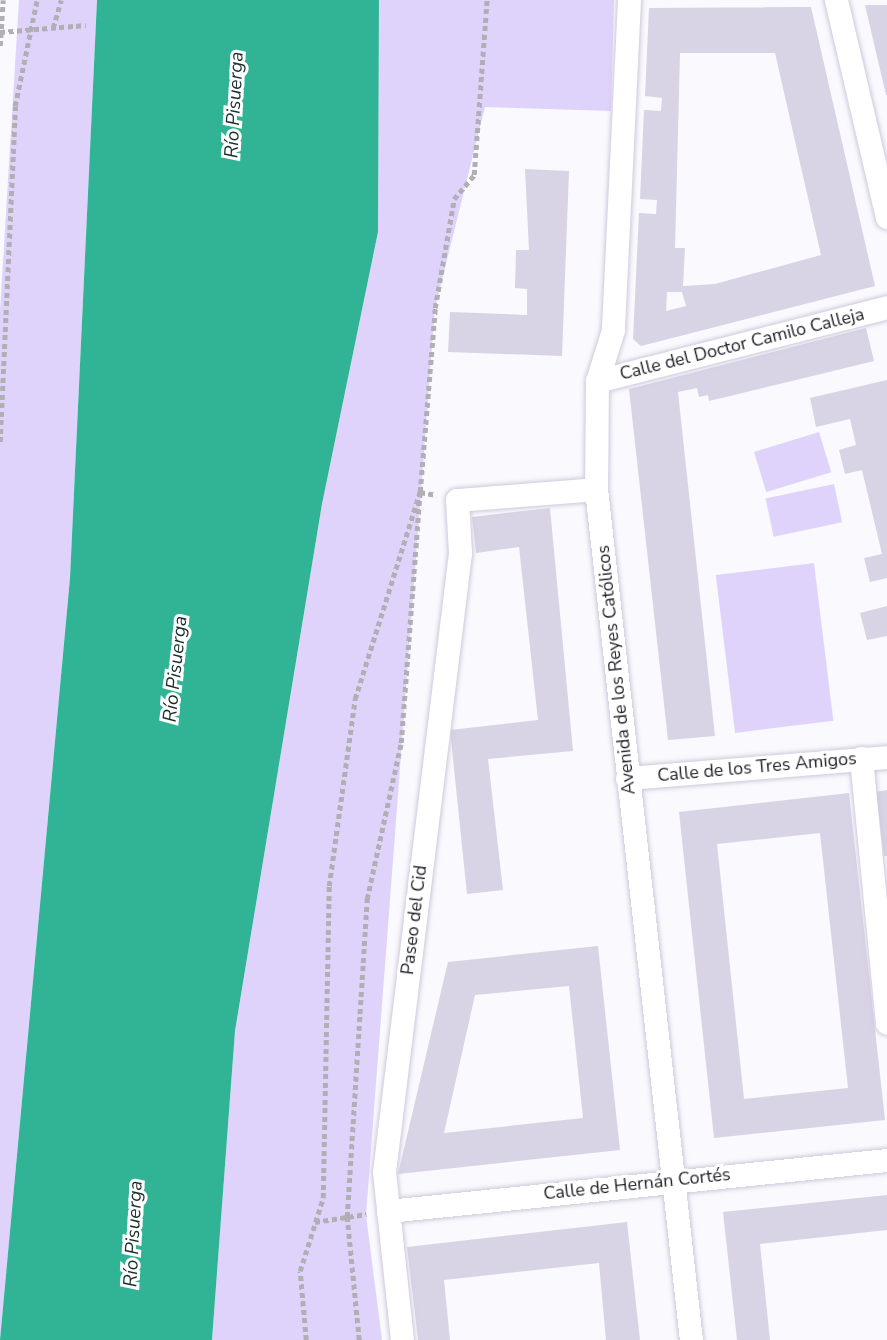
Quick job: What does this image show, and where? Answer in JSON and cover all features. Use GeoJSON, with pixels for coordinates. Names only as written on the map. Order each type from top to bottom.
{"type":"FeatureCollection","features":[{"type":"Feature","properties":{"kind":"street","name":"Avenida de los Reyes Católicos"},"geometry":{"type":"LineString","coordinates":[[629,0],[614,330],[597,381],[596,489],[691,1340]]}},
{"type":"Feature","properties":{"kind":"street"},"geometry":{"type":"LineString","coordinates":[[836,0],[887,216]]}},
{"type":"Feature","properties":{"kind":"street","name":"Calle del Doctor Camilo Calleja"},"geometry":{"type":"LineString","coordinates":[[597,381],[887,307]]}},
{"type":"Feature","properties":{"kind":"street","name":"Paseo del Cid"},"geometry":{"type":"LineString","coordinates":[[402,1340],[384,1172],[460,553],[457,500],[596,489]]}},
{"type":"Feature","properties":{"kind":"street","name":"Calle de los Tres Amigos"},"geometry":{"type":"LineString","coordinates":[[627,778],[887,757]]}},
{"type":"Feature","properties":{"kind":"street"},"geometry":{"type":"LineString","coordinates":[[861,758],[887,1023]]}},
{"type":"Feature","properties":{"kind":"street","name":"Calle de Hernán Cortés"},"geometry":{"type":"LineString","coordinates":[[388,1211],[887,1160]]}},
{"type":"Feature","properties":{"kind":"path"},"geometry":{"type":"LineString","coordinates":[[0,46],[3,0]]}},
{"type":"Feature","properties":{"kind":"path"},"geometry":{"type":"LineString","coordinates":[[0,442],[15,106],[28,30],[37,0]]}},
{"type":"Feature","properties":{"kind":"path"},"geometry":{"type":"LineString","coordinates":[[53,28],[61,0]]}},
{"type":"Feature","properties":{"kind":"path"},"geometry":{"type":"LineString","coordinates":[[359,1340],[347,1217],[367,899],[401,743],[435,308],[454,199],[474,176],[486,0]]}},
{"type":"Feature","properties":{"kind":"path"},"geometry":{"type":"LineString","coordinates":[[0,32],[86,25]]}},
{"type":"Feature","properties":{"kind":"path"},"geometry":{"type":"LineString","coordinates":[[306,1340],[300,1271],[323,1198],[329,886],[355,699],[420,492]]}},
{"type":"Feature","properties":{"kind":"path"},"geometry":{"type":"LineString","coordinates":[[315,1222],[388,1211]]}},
{"type":"Feature","properties":{"kind":"shaded area"},"geometry":{"type":"Polygon","coordinates":[[[19,0],[97,0],[70,578],[0,1340],[0,311],[19,0]]]}},
{"type":"Feature","properties":{"kind":"shaded area"},"geometry":{"type":"Polygon","coordinates":[[[379,0],[614,0],[611,111],[485,107],[435,308],[366,1215],[382,1340],[212,1340],[235,1031],[322,504],[378,232],[379,0]]]}},
{"type":"Feature","properties":{"kind":"shaded area"},"geometry":{"type":"Polygon","coordinates":[[[819,432],[831,472],[766,492],[754,452],[819,432]]]}},
{"type":"Feature","properties":{"kind":"shaded area"},"geometry":{"type":"Polygon","coordinates":[[[834,484],[842,522],[774,537],[766,499],[834,484]]]}},
{"type":"Feature","properties":{"kind":"shaded area"},"geometry":{"type":"Polygon","coordinates":[[[814,563],[833,721],[735,733],[716,575],[814,563]]]}},
{"type":"Feature","properties":{"kind":"water","name":"Río Pisuerga"},"geometry":{"type":"Polygon","coordinates":[[[97,0],[379,0],[378,232],[322,504],[235,1031],[212,1340],[0,1340],[70,578],[97,0]]]}},
{"type":"Feature","properties":{"kind":"building"},"geometry":{"type":"Polygon","coordinates":[[[865,5],[887,5],[887,95],[886,95],[865,5]]]}},
{"type":"Feature","properties":{"kind":"building"},"geometry":{"type":"Polygon","coordinates":[[[811,7],[875,286],[641,346],[633,339],[639,213],[656,214],[657,200],[640,199],[644,110],[661,111],[662,98],[645,96],[649,8],[811,7]],[[680,53],[675,248],[685,248],[683,286],[715,284],[821,255],[775,53],[680,53]],[[667,292],[666,311],[686,306],[682,292],[667,292]]]}},
{"type":"Feature","properties":{"kind":"building"},"geometry":{"type":"Polygon","coordinates":[[[525,169],[569,171],[562,356],[448,352],[450,312],[527,315],[527,289],[515,288],[516,250],[529,250],[525,169]]]}},
{"type":"Feature","properties":{"kind":"building"},"geometry":{"type":"Polygon","coordinates":[[[866,328],[874,361],[709,401],[708,395],[699,397],[697,388],[678,392],[715,736],[668,740],[629,389],[866,328]]]}},
{"type":"Feature","properties":{"kind":"building"},"geometry":{"type":"Polygon","coordinates":[[[887,380],[887,578],[870,582],[864,558],[882,554],[862,470],[845,474],[839,450],[856,445],[850,419],[816,427],[810,398],[887,380]]]}},
{"type":"Feature","properties":{"kind":"building"},"geometry":{"type":"Polygon","coordinates":[[[550,508],[573,751],[488,759],[503,890],[467,894],[450,730],[538,720],[519,547],[476,553],[472,517],[550,508]]]}},
{"type":"Feature","properties":{"kind":"building"},"geometry":{"type":"Polygon","coordinates":[[[887,606],[887,636],[867,640],[860,613],[887,606]]]}},
{"type":"Feature","properties":{"kind":"building"},"geometry":{"type":"Polygon","coordinates":[[[887,790],[887,856],[884,856],[876,792],[887,790]]]}},
{"type":"Feature","properties":{"kind":"building"},"geometry":{"type":"Polygon","coordinates":[[[849,793],[885,1120],[714,1138],[679,812],[849,793]],[[820,833],[717,844],[744,1099],[848,1088],[820,833]]]}},
{"type":"Feature","properties":{"kind":"building"},"geometry":{"type":"Polygon","coordinates":[[[598,946],[620,1150],[398,1174],[448,962],[598,946]],[[569,986],[475,995],[444,1133],[583,1118],[569,986]]]}},
{"type":"Feature","properties":{"kind":"building"},"geometry":{"type":"Polygon","coordinates":[[[887,1195],[887,1230],[760,1244],[770,1340],[737,1340],[723,1212],[887,1195]]]}},
{"type":"Feature","properties":{"kind":"building"},"geometry":{"type":"Polygon","coordinates":[[[627,1222],[640,1340],[606,1340],[599,1263],[444,1280],[450,1340],[418,1340],[407,1247],[627,1222]]]}}]}
